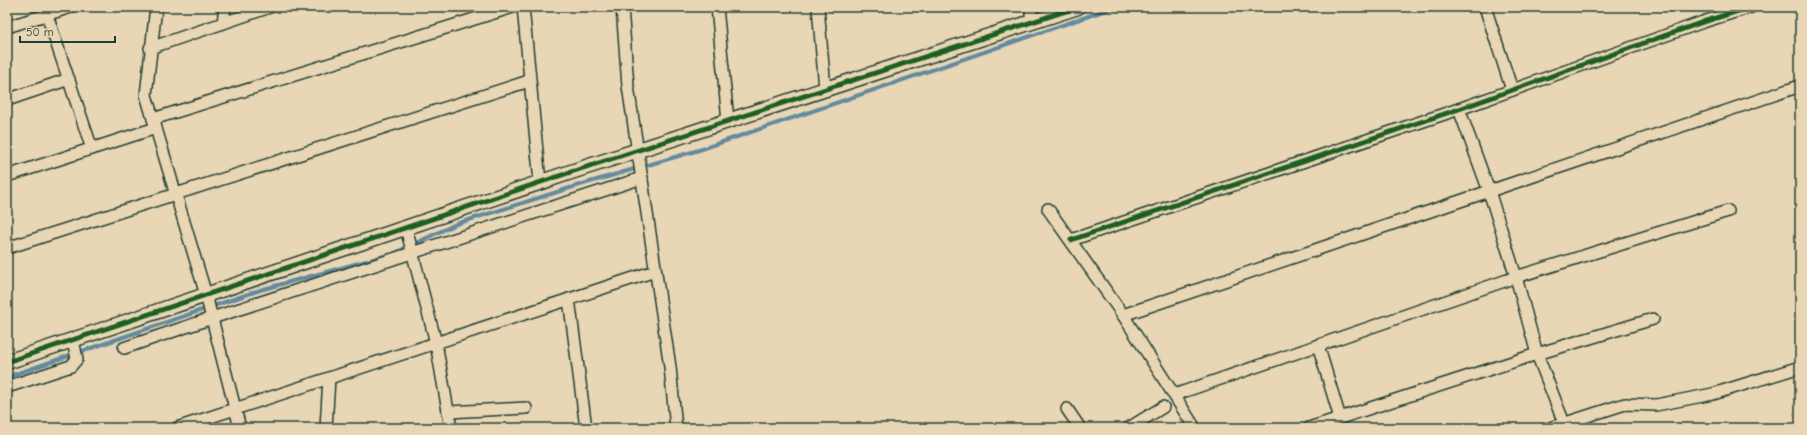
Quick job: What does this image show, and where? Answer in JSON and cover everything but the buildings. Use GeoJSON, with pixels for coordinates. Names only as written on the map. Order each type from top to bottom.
{"type":"FeatureCollection","features":[{"type":"Feature","properties":{"kind":"street"},"geometry":{"type":"LineString","coordinates":[[7,27],[71,7]]}},
{"type":"Feature","properties":{"kind":"street"},"geometry":{"type":"LineString","coordinates":[[156,7],[150,48],[146,95],[206,295],[240,428]]}},
{"type":"Feature","properties":{"kind":"street"},"geometry":{"type":"LineString","coordinates":[[223,23],[225,7]]}},
{"type":"Feature","properties":{"kind":"street"},"geometry":{"type":"LineString","coordinates":[[150,48],[270,7]]}},
{"type":"Feature","properties":{"kind":"street"},"geometry":{"type":"LineString","coordinates":[[7,176],[92,149],[154,123],[513,7]]}},
{"type":"Feature","properties":{"kind":"street"},"geometry":{"type":"LineString","coordinates":[[523,7],[540,182]]}},
{"type":"Feature","properties":{"kind":"street"},"geometry":{"type":"LineString","coordinates":[[622,7],[628,86],[670,367],[676,428]]}},
{"type":"Feature","properties":{"kind":"street"},"geometry":{"type":"LineString","coordinates":[[717,7],[728,121]]}},
{"type":"Feature","properties":{"kind":"street"},"geometry":{"type":"LineString","coordinates":[[818,7],[825,89]]}},
{"type":"Feature","properties":{"kind":"street"},"geometry":{"type":"LineString","coordinates":[[1031,7],[1032,22]]}},
{"type":"Feature","properties":{"kind":"street"},"geometry":{"type":"LineString","coordinates":[[7,362],[540,182],[1078,7]]}},
{"type":"Feature","properties":{"kind":"street"},"geometry":{"type":"LineString","coordinates":[[1485,7],[1512,90]]}},
{"type":"Feature","properties":{"kind":"street"},"geometry":{"type":"LineString","coordinates":[[1071,240],[1459,109],[1703,22],[1751,7]]}},
{"type":"Feature","properties":{"kind":"street"},"geometry":{"type":"LineString","coordinates":[[47,15],[92,149]]}},
{"type":"Feature","properties":{"kind":"street"},"geometry":{"type":"LineString","coordinates":[[7,100],[69,79]]}},
{"type":"Feature","properties":{"kind":"street"},"geometry":{"type":"LineString","coordinates":[[7,248],[529,81]]}},
{"type":"Feature","properties":{"kind":"street"},"geometry":{"type":"LineString","coordinates":[[1123,316],[1800,86]]}},
{"type":"Feature","properties":{"kind":"street"},"geometry":{"type":"LineString","coordinates":[[1459,109],[1489,191],[1516,277],[1537,354],[1564,423]]}},
{"type":"Feature","properties":{"kind":"street"},"geometry":{"type":"LineString","coordinates":[[124,348],[642,178]]}},
{"type":"Feature","properties":{"kind":"street"},"geometry":{"type":"LineString","coordinates":[[1048,209],[1123,316],[1195,428]]}},
{"type":"Feature","properties":{"kind":"street"},"geometry":{"type":"LineString","coordinates":[[1174,395],[1516,277],[1728,211]]}},
{"type":"Feature","properties":{"kind":"street"},"geometry":{"type":"LineString","coordinates":[[406,228],[436,343],[451,428]]}},
{"type":"Feature","properties":{"kind":"street"},"geometry":{"type":"LineString","coordinates":[[177,428],[655,271]]}},
{"type":"Feature","properties":{"kind":"street"},"geometry":{"type":"LineString","coordinates":[[570,299],[586,428]]}},
{"type":"Feature","properties":{"kind":"street"},"geometry":{"type":"LineString","coordinates":[[1310,428],[1653,318]]}},
{"type":"Feature","properties":{"kind":"street"},"geometry":{"type":"LineString","coordinates":[[7,387],[72,366],[77,359],[73,340]]}},
{"type":"Feature","properties":{"kind":"street"},"geometry":{"type":"LineString","coordinates":[[1318,345],[1340,418]]}},
{"type":"Feature","properties":{"kind":"street"},"geometry":{"type":"LineString","coordinates":[[1550,428],[1626,404],[1656,405],[1713,394],[1800,367]]}},
{"type":"Feature","properties":{"kind":"street"},"geometry":{"type":"LineString","coordinates":[[326,428],[329,378]]}},
{"type":"Feature","properties":{"kind":"street"},"geometry":{"type":"LineString","coordinates":[[1129,428],[1163,407]]}},
{"type":"Feature","properties":{"kind":"street"},"geometry":{"type":"LineString","coordinates":[[448,412],[526,408]]}},
{"type":"Feature","properties":{"kind":"street"},"geometry":{"type":"LineString","coordinates":[[1068,409],[1080,428]]}},
{"type":"Feature","properties":{"kind":"waterway"},"geometry":{"type":"LineString","coordinates":[[395,253],[456,224],[573,187],[699,150],[1115,7]]}},
{"type":"Feature","properties":{"kind":"waterway"},"geometry":{"type":"LineString","coordinates":[[7,377],[260,290],[388,255]]}},
{"type":"Feature","properties":{"kind":"cycle path"},"geometry":{"type":"LineString","coordinates":[[7,362],[571,172],[1078,7]]}},
{"type":"Feature","properties":{"kind":"cycle path"},"geometry":{"type":"LineString","coordinates":[[1071,240],[1459,109],[1703,22],[1751,7]]}}]}
